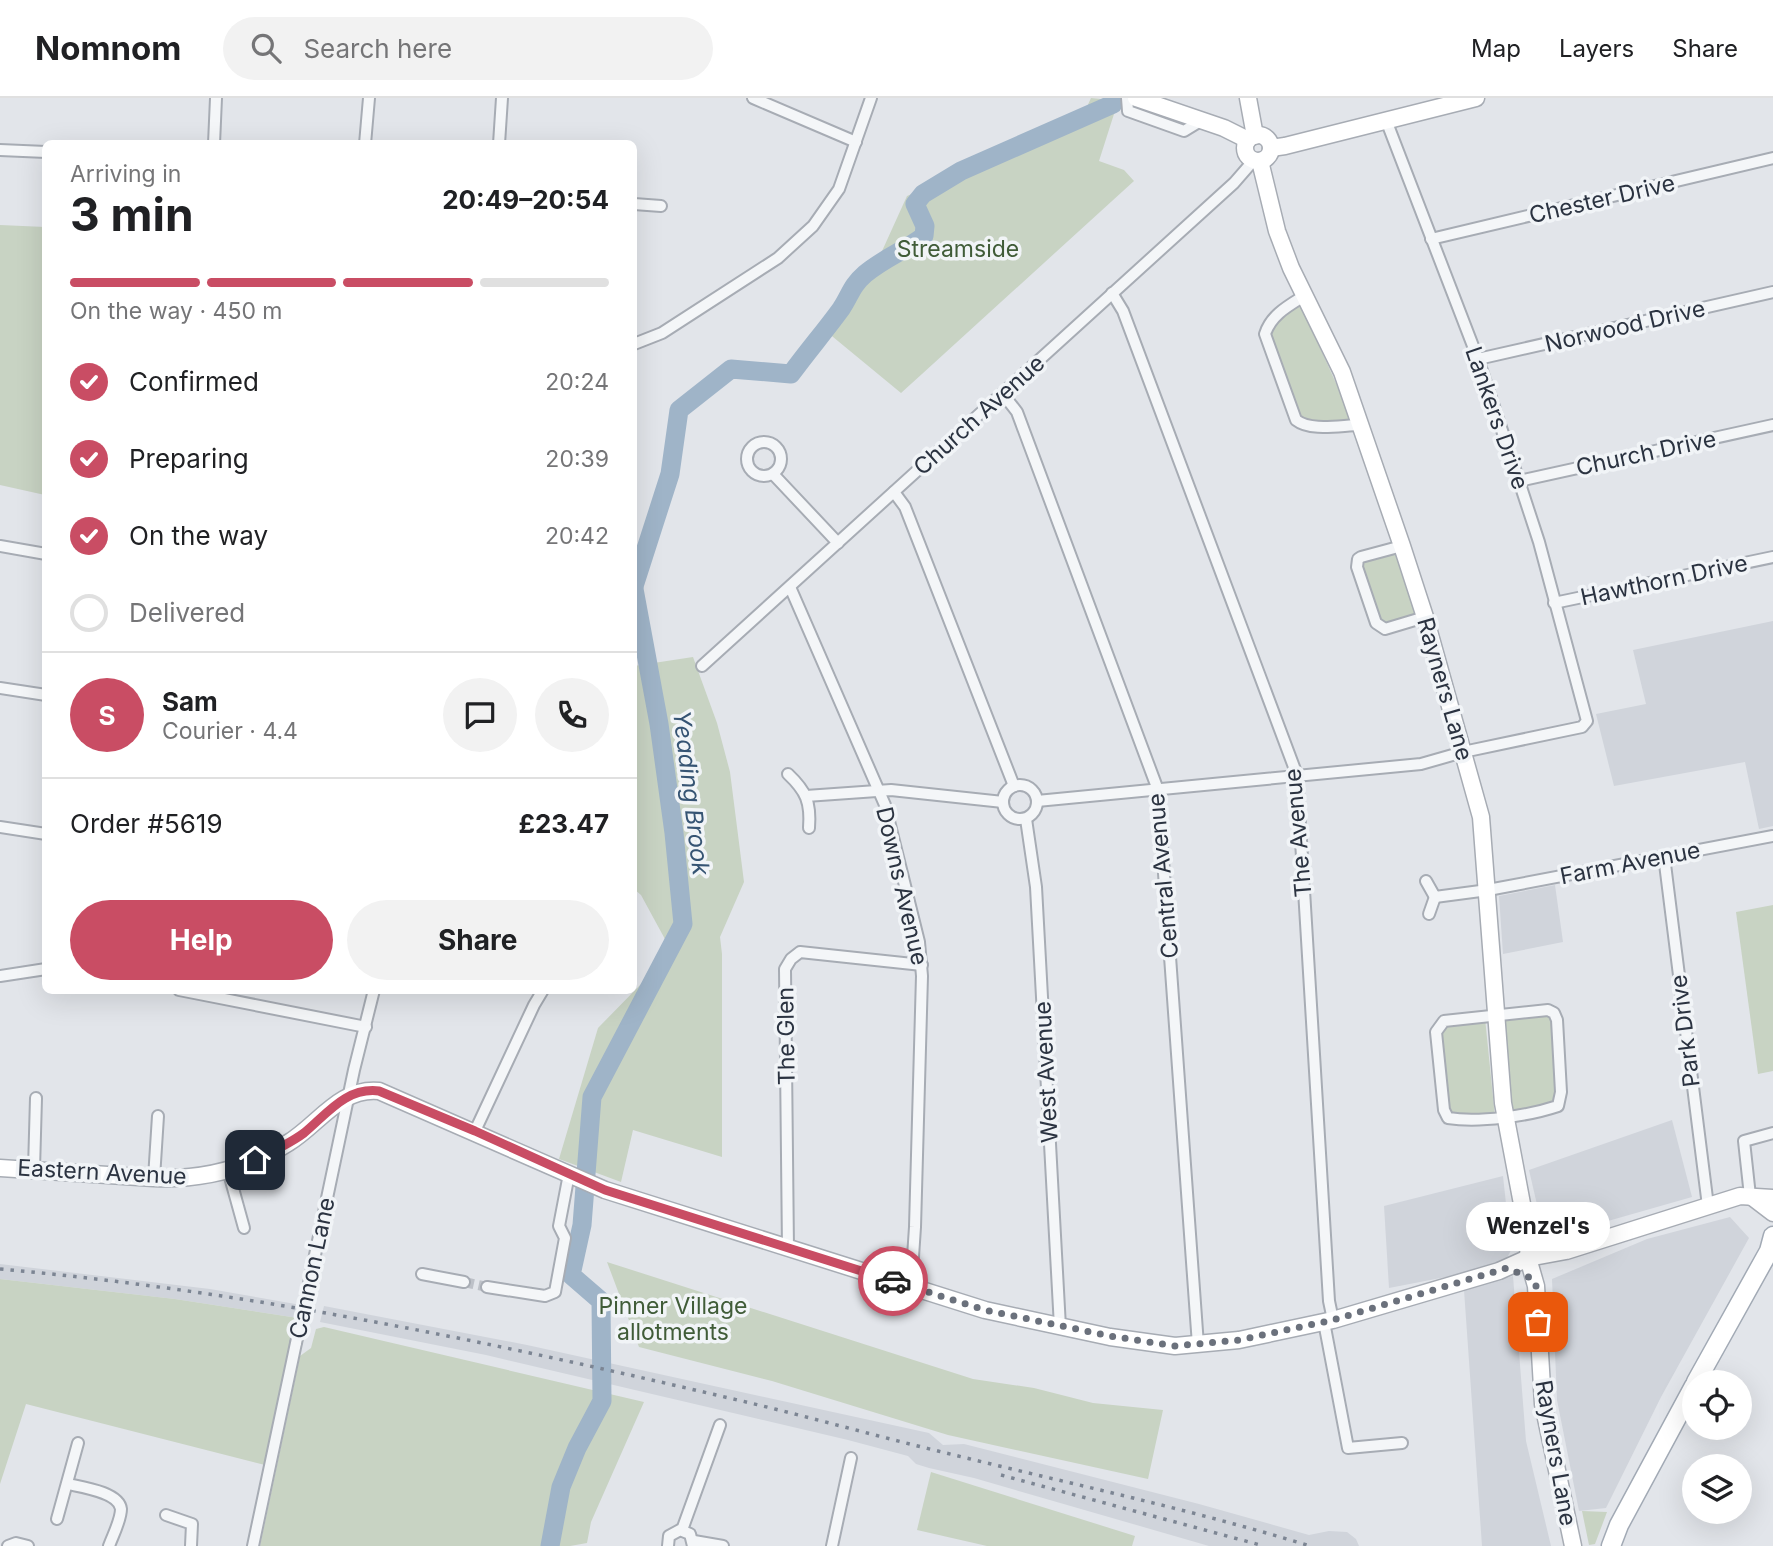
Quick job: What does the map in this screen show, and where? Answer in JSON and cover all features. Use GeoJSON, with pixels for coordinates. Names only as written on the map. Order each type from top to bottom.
{"type":"FeatureCollection","features":[{"type":"Feature","properties":{"kind":"main road"},"geometry":{"type":"LineString","coordinates":[[1703,1370],[1772,1245]]}},
{"type":"Feature","properties":{"kind":"main road"},"geometry":{"type":"LineString","coordinates":[[1611,1546],[1619,1525],[1682,1409]]}},
{"type":"Feature","properties":{"kind":"main road"},"geometry":{"type":"LineString","coordinates":[[1622,1546],[1628,1528],[1630,1508]]}},
{"type":"Feature","properties":{"kind":"street"},"geometry":{"type":"LineString","coordinates":[[214,140],[216,98]]}},
{"type":"Feature","properties":{"kind":"street"},"geometry":{"type":"LineString","coordinates":[[365,140],[369,98]]}},
{"type":"Feature","properties":{"kind":"street"},"geometry":{"type":"LineString","coordinates":[[499,140],[502,98]]}},
{"type":"Feature","properties":{"kind":"street"},"geometry":{"type":"LineString","coordinates":[[753,98],[856,142]]}},
{"type":"Feature","properties":{"kind":"street"},"geometry":{"type":"LineString","coordinates":[[637,343],[662,333],[778,258],[813,226],[839,189],[871,98]]}},
{"type":"Feature","properties":{"kind":"street"},"geometry":{"type":"LineString","coordinates":[[1127,98],[1128,111],[1184,131],[1202,120]]}},
{"type":"Feature","properties":{"kind":"street"},"geometry":{"type":"LineString","coordinates":[[1136,98],[1251,138],[1266,137],[1271,148],[1268,156],[1257,161]]}},
{"type":"Feature","properties":{"kind":"street"},"geometry":{"type":"LineString","coordinates":[[1271,148],[1476,98]]}},
{"type":"Feature","properties":{"kind":"street"},"geometry":{"type":"LineString","coordinates":[[1228,130],[1249,104]]}},
{"type":"Feature","properties":{"kind":"street","name":"Rayners Lane"},"geometry":{"type":"LineString","coordinates":[[1249,104],[1251,138],[1245,148],[1247,154],[1257,161],[1265,181],[1277,231],[1304,296],[1342,372],[1425,617],[1481,817],[1505,1117],[1530,1241],[1542,1255],[1535,1282],[1543,1405],[1574,1544]]}},
{"type":"Feature","properties":{"kind":"street","name":"Lankers Drive"},"geometry":{"type":"LineString","coordinates":[[1387,120],[1478,359],[1519,481],[1539,542],[1587,721],[1582,727],[1463,752]]}},
{"type":"Feature","properties":{"kind":"street"},"geometry":{"type":"LineString","coordinates":[[0,150],[42,152]]}},
{"type":"Feature","properties":{"kind":"street","name":"Chester Drive"},"geometry":{"type":"LineString","coordinates":[[1431,239],[1773,159]]}},
{"type":"Feature","properties":{"kind":"street","name":"Church Avenue"},"geometry":{"type":"LineString","coordinates":[[702,666],[1257,161]]}},
{"type":"Feature","properties":{"kind":"street"},"geometry":{"type":"LineString","coordinates":[[1242,174],[1265,181]]}},
{"type":"Feature","properties":{"kind":"street"},"geometry":{"type":"LineString","coordinates":[[637,204],[661,206]]}},
{"type":"Feature","properties":{"kind":"street","name":"Norwood Drive"},"geometry":{"type":"LineString","coordinates":[[1478,359],[1773,292]]}},
{"type":"Feature","properties":{"kind":"street","name":"The Avenue"},"geometry":{"type":"LineString","coordinates":[[1112,293],[1122,311],[1297,775],[1329,1321],[1343,1449],[1402,1443]]}},
{"type":"Feature","properties":{"kind":"street"},"geometry":{"type":"LineString","coordinates":[[1304,296],[1272,320],[1265,334],[1296,420],[1312,426],[1360,425]]}},
{"type":"Feature","properties":{"kind":"street","name":"Central Avenue"},"geometry":{"type":"LineString","coordinates":[[1003,394],[1017,412],[1158,790],[1198,1345]]}},
{"type":"Feature","properties":{"kind":"street","name":"Church Drive"},"geometry":{"type":"LineString","coordinates":[[1519,481],[1773,425]]}},
{"type":"Feature","properties":{"kind":"street"},"geometry":{"type":"LineString","coordinates":[[773,474],[838,543]]}},
{"type":"Feature","properties":{"kind":"street"},"geometry":{"type":"LineString","coordinates":[[894,492],[905,507],[1014,786]]}},
{"type":"Feature","properties":{"kind":"street"},"geometry":{"type":"LineString","coordinates":[[0,546],[42,553]]}},
{"type":"Feature","properties":{"kind":"street"},"geometry":{"type":"LineString","coordinates":[[1402,546],[1361,557],[1357,567],[1376,623],[1380,627],[1385,629],[1425,617]]}},
{"type":"Feature","properties":{"kind":"street","name":"Hawthorn Drive"},"geometry":{"type":"LineString","coordinates":[[1555,604],[1773,557]]}},
{"type":"Feature","properties":{"kind":"street","name":"Downs Avenue"},"geometry":{"type":"LineString","coordinates":[[790,587],[879,790],[919,942],[922,965],[911,1287]]}},
{"type":"Feature","properties":{"kind":"street"},"geometry":{"type":"LineString","coordinates":[[0,688],[42,694]]}},
{"type":"Feature","properties":{"kind":"street"},"geometry":{"type":"LineString","coordinates":[[1037,801],[1421,764],[1463,752]]}},
{"type":"Feature","properties":{"kind":"street"},"geometry":{"type":"LineString","coordinates":[[788,774],[806,796],[811,811],[809,828]]}},
{"type":"Feature","properties":{"kind":"street"},"geometry":{"type":"LineString","coordinates":[[1014,786],[1029,788],[1037,801],[1034,812],[1026,819],[1010,816],[1003,802],[1006,792],[1014,786]]}},
{"type":"Feature","properties":{"kind":"street"},"geometry":{"type":"LineString","coordinates":[[806,796],[879,790],[1003,802]]}},
{"type":"Feature","properties":{"kind":"street","name":"West Avenue"},"geometry":{"type":"LineString","coordinates":[[1026,819],[1035,887],[1060,1327]]}},
{"type":"Feature","properties":{"kind":"street"},"geometry":{"type":"LineString","coordinates":[[0,827],[42,833]]}},
{"type":"Feature","properties":{"kind":"street","name":"Farm Avenue"},"geometry":{"type":"LineString","coordinates":[[1435,897],[1488,890],[1773,836]]}},
{"type":"Feature","properties":{"kind":"street","name":"Park Drive"},"geometry":{"type":"LineString","coordinates":[[1664,856],[1708,1206]]}},
{"type":"Feature","properties":{"kind":"street"},"geometry":{"type":"LineString","coordinates":[[1426,881],[1435,897],[1429,914]]}},
{"type":"Feature","properties":{"kind":"street","name":"The Glen"},"geometry":{"type":"LineString","coordinates":[[788,1248],[785,969],[791,959],[800,952],[922,965]]}},
{"type":"Feature","properties":{"kind":"street"},"geometry":{"type":"LineString","coordinates":[[0,976],[42,970]]}},
{"type":"Feature","properties":{"kind":"street"},"geometry":{"type":"LineString","coordinates":[[199,994],[366,1027]]}},
{"type":"Feature","properties":{"kind":"street","name":"Cannon Lane"},"geometry":{"type":"LineString","coordinates":[[253,1546],[373,994]]}},
{"type":"Feature","properties":{"kind":"street"},"geometry":{"type":"LineString","coordinates":[[475,1131],[540,994]]}},
{"type":"Feature","properties":{"kind":"street"},"geometry":{"type":"LineString","coordinates":[[1548,1010],[1554,1013],[1557,1020],[1560,1092],[1558,1106],[1505,1117],[1448,1118],[1444,1110],[1436,1032],[1444,1021],[1548,1010]]}},
{"type":"Feature","properties":{"kind":"street"},"geometry":{"type":"LineString","coordinates":[[349,1096],[368,1090],[379,1091],[580,1179],[985,1310],[1144,1343],[1198,1345],[1239,1340],[1329,1321],[1740,1196],[1773,1198]]}},
{"type":"Feature","properties":{"kind":"street","name":"Eastern Avenue"},"geometry":{"type":"LineString","coordinates":[[0,1168],[194,1178],[228,1170],[289,1143],[349,1096]]}},
{"type":"Feature","properties":{"kind":"street"},"geometry":{"type":"LineString","coordinates":[[34,1169],[36,1098]]}},
{"type":"Feature","properties":{"kind":"street"},"geometry":{"type":"LineString","coordinates":[[154,1178],[158,1115]]}},
{"type":"Feature","properties":{"kind":"street"},"geometry":{"type":"LineString","coordinates":[[1773,1133],[1744,1141],[1750,1196],[1773,1213]]}},
{"type":"Feature","properties":{"kind":"street"},"geometry":{"type":"LineString","coordinates":[[228,1170],[244,1228]]}},
{"type":"Feature","properties":{"kind":"street"},"geometry":{"type":"LineString","coordinates":[[487,1287],[550,1295],[555,1292],[565,1238],[559,1226],[580,1179]]}},
{"type":"Feature","properties":{"kind":"street"},"geometry":{"type":"LineString","coordinates":[[1507,1268],[1535,1282],[1541,1279],[1545,1265],[1542,1255]]}},
{"type":"Feature","properties":{"kind":"street"},"geometry":{"type":"LineString","coordinates":[[422,1274],[464,1282]]}},
{"type":"Feature","properties":{"kind":"street"},"geometry":{"type":"LineString","coordinates":[[682,1530],[720,1425]]}},
{"type":"Feature","properties":{"kind":"street"},"geometry":{"type":"LineString","coordinates":[[57,1519],[78,1443]]}},
{"type":"Feature","properties":{"kind":"street"},"geometry":{"type":"LineString","coordinates":[[831,1546],[851,1458]]}},
{"type":"Feature","properties":{"kind":"street"},"geometry":{"type":"LineString","coordinates":[[68,1484],[111,1496],[119,1501],[121,1511],[109,1546]]}},
{"type":"Feature","properties":{"kind":"street"},"geometry":{"type":"LineString","coordinates":[[166,1515],[192,1524],[191,1546]]}},
{"type":"Feature","properties":{"kind":"street"},"geometry":{"type":"LineString","coordinates":[[668,1546],[672,1533],[682,1530],[690,1534],[694,1544],[723,1546]]}},
{"type":"Feature","properties":{"kind":"street"},"geometry":{"type":"LineString","coordinates":[[8,1546],[16,1543],[28,1546]]}},
{"type":"Feature","properties":{"kind":"shaded area"},"geometry":{"type":"Polygon","coordinates":[[[1773,621],[1773,826],[1759,829],[1745,762],[1614,786],[1596,714],[1646,704],[1633,650],[1773,621]]]}},
{"type":"Feature","properties":{"kind":"shaded area"},"geometry":{"type":"Polygon","coordinates":[[[1555,885],[1563,942],[1503,954],[1499,896],[1555,885]]]}},
{"type":"Feature","properties":{"kind":"shaded area"},"geometry":{"type":"Polygon","coordinates":[[[1672,1120],[1692,1197],[1545,1239],[1529,1170],[1672,1120]]]}},
{"type":"Feature","properties":{"kind":"shaded area"},"geometry":{"type":"Polygon","coordinates":[[[1503,1176],[1511,1250],[1506,1260],[1456,1275],[1389,1288],[1384,1206],[1503,1176]]]}},
{"type":"Feature","properties":{"kind":"shaded area"},"geometry":{"type":"Polygon","coordinates":[[[1730,1217],[1749,1238],[1661,1397],[1606,1508],[1579,1511],[1557,1400],[1552,1279],[1647,1239],[1730,1217]]]}},
{"type":"Feature","properties":{"kind":"shaded area"},"geometry":{"type":"Polygon","coordinates":[[[0,1264],[210,1289],[301,1305],[298,1318],[175,1299],[0,1279],[0,1264]]]}},
{"type":"Feature","properties":{"kind":"shaded area"},"geometry":{"type":"Polygon","coordinates":[[[1513,1276],[1526,1441],[1551,1546],[1482,1546],[1464,1290],[1513,1276]]]}},
{"type":"Feature","properties":{"kind":"shaded area"},"geometry":{"type":"Polygon","coordinates":[[[324,1306],[527,1345],[929,1433],[943,1445],[964,1444],[1309,1535],[1329,1531],[1347,1532],[1356,1539],[1359,1546],[1209,1546],[974,1478],[929,1468],[916,1464],[908,1456],[848,1440],[486,1355],[320,1322],[324,1306]]]}},
{"type":"Feature","properties":{"kind":"green space","name":"Streamside"},"geometry":{"type":"Polygon","coordinates":[[[1091,98],[1121,101],[1099,161],[1124,170],[1134,181],[901,393],[827,332],[868,282],[907,196],[1079,124],[1091,98]]]}},
{"type":"Feature","properties":{"kind":"green space"},"geometry":{"type":"Polygon","coordinates":[[[0,225],[42,227],[42,494],[0,485],[0,225]]]}},
{"type":"Feature","properties":{"kind":"green space"},"geometry":{"type":"Polygon","coordinates":[[[1299,301],[1353,421],[1301,421],[1269,331],[1299,301]]]}},
{"type":"Feature","properties":{"kind":"green space"},"geometry":{"type":"Polygon","coordinates":[[[1397,552],[1416,613],[1380,625],[1361,563],[1397,552]]]}},
{"type":"Feature","properties":{"kind":"green space"},"geometry":{"type":"Polygon","coordinates":[[[693,657],[717,723],[730,772],[744,882],[720,937],[722,1157],[633,1130],[621,1182],[559,1159],[598,1028],[631,994],[637,994],[637,988],[645,980],[666,941],[637,892],[637,666],[693,657]]]}},
{"type":"Feature","properties":{"kind":"green space"},"geometry":{"type":"Polygon","coordinates":[[[1773,905],[1773,1071],[1758,1074],[1736,912],[1773,905]]]}},
{"type":"Feature","properties":{"kind":"green space"},"geometry":{"type":"Polygon","coordinates":[[[1554,1013],[1561,1100],[1509,1116],[1500,1016],[1554,1013]]]}},
{"type":"Feature","properties":{"kind":"green space"},"geometry":{"type":"Polygon","coordinates":[[[1485,1018],[1495,1117],[1448,1118],[1440,1024],[1485,1018]]]}},
{"type":"Feature","properties":{"kind":"green space","name":"Pinner Village allotments"},"geometry":{"type":"Polygon","coordinates":[[[607,1262],[973,1379],[1034,1388],[1093,1403],[1163,1410],[1148,1479],[948,1435],[772,1381],[639,1347],[607,1262]]]}},
{"type":"Feature","properties":{"kind":"green space"},"geometry":{"type":"Polygon","coordinates":[[[0,1279],[175,1299],[298,1318],[265,1465],[26,1404],[0,1484],[0,1279]]]}},
{"type":"Feature","properties":{"kind":"green space"},"geometry":{"type":"Polygon","coordinates":[[[324,1327],[644,1402],[591,1522],[587,1543],[570,1546],[260,1546],[300,1356],[311,1348],[316,1329],[324,1327]]]}},
{"type":"Feature","properties":{"kind":"green space"},"geometry":{"type":"Polygon","coordinates":[[[931,1472],[1135,1536],[1132,1546],[987,1546],[917,1530],[931,1472]]]}},
{"type":"Feature","properties":{"kind":"green space"},"geometry":{"type":"Polygon","coordinates":[[[1582,1511],[1607,1512],[1595,1544],[1589,1545],[1582,1511]]]}},
{"type":"Feature","properties":{"kind":"waterway","name":"Yeading Brook"},"geometry":{"type":"LineString","coordinates":[[637,577],[670,474],[679,410],[731,369],[791,374],[841,309],[860,278],[924,236],[925,226],[915,204],[923,194],[961,171],[1113,104]]}},
{"type":"Feature","properties":{"kind":"waterway","name":"Yeading Brook"},"geometry":{"type":"LineString","coordinates":[[550,1546],[561,1487],[577,1448],[602,1401],[601,1301],[571,1275],[582,1225],[592,1097],[683,924],[659,724],[637,605]]}},
{"type":"Feature","properties":{"kind":"tunnel"},"geometry":{"type":"LineString","coordinates":[[464,1282],[487,1287]]}},
{"type":"Feature","properties":{"kind":"railway"},"geometry":{"type":"LineString","coordinates":[[0,1269],[184,1290],[275,1304],[548,1357],[1171,1507],[1310,1546]]}},
{"type":"Feature","properties":{"kind":"railway"},"geometry":{"type":"LineString","coordinates":[[1001,1475],[1264,1546]]}},
{"type":"Feature","properties":{"kind":"way so far"},"geometry":{"type":"LineString","coordinates":[[893,1281],[985,1310],[1144,1343],[1175,1346],[1239,1340],[1333,1320],[1507,1268],[1533,1279],[1536,1286],[1538,1322]]}},
{"type":"Feature","properties":{"kind":"place","name":"Wenzel's"},"geometry":{"type":"Point","coordinates":[1538,1322]}},
{"type":"Feature","properties":{"kind":"route"},"geometry":{"type":"LineString","coordinates":[[255,1160],[289,1143],[349,1096],[368,1090],[379,1091],[605,1190],[893,1281]]}}]}
